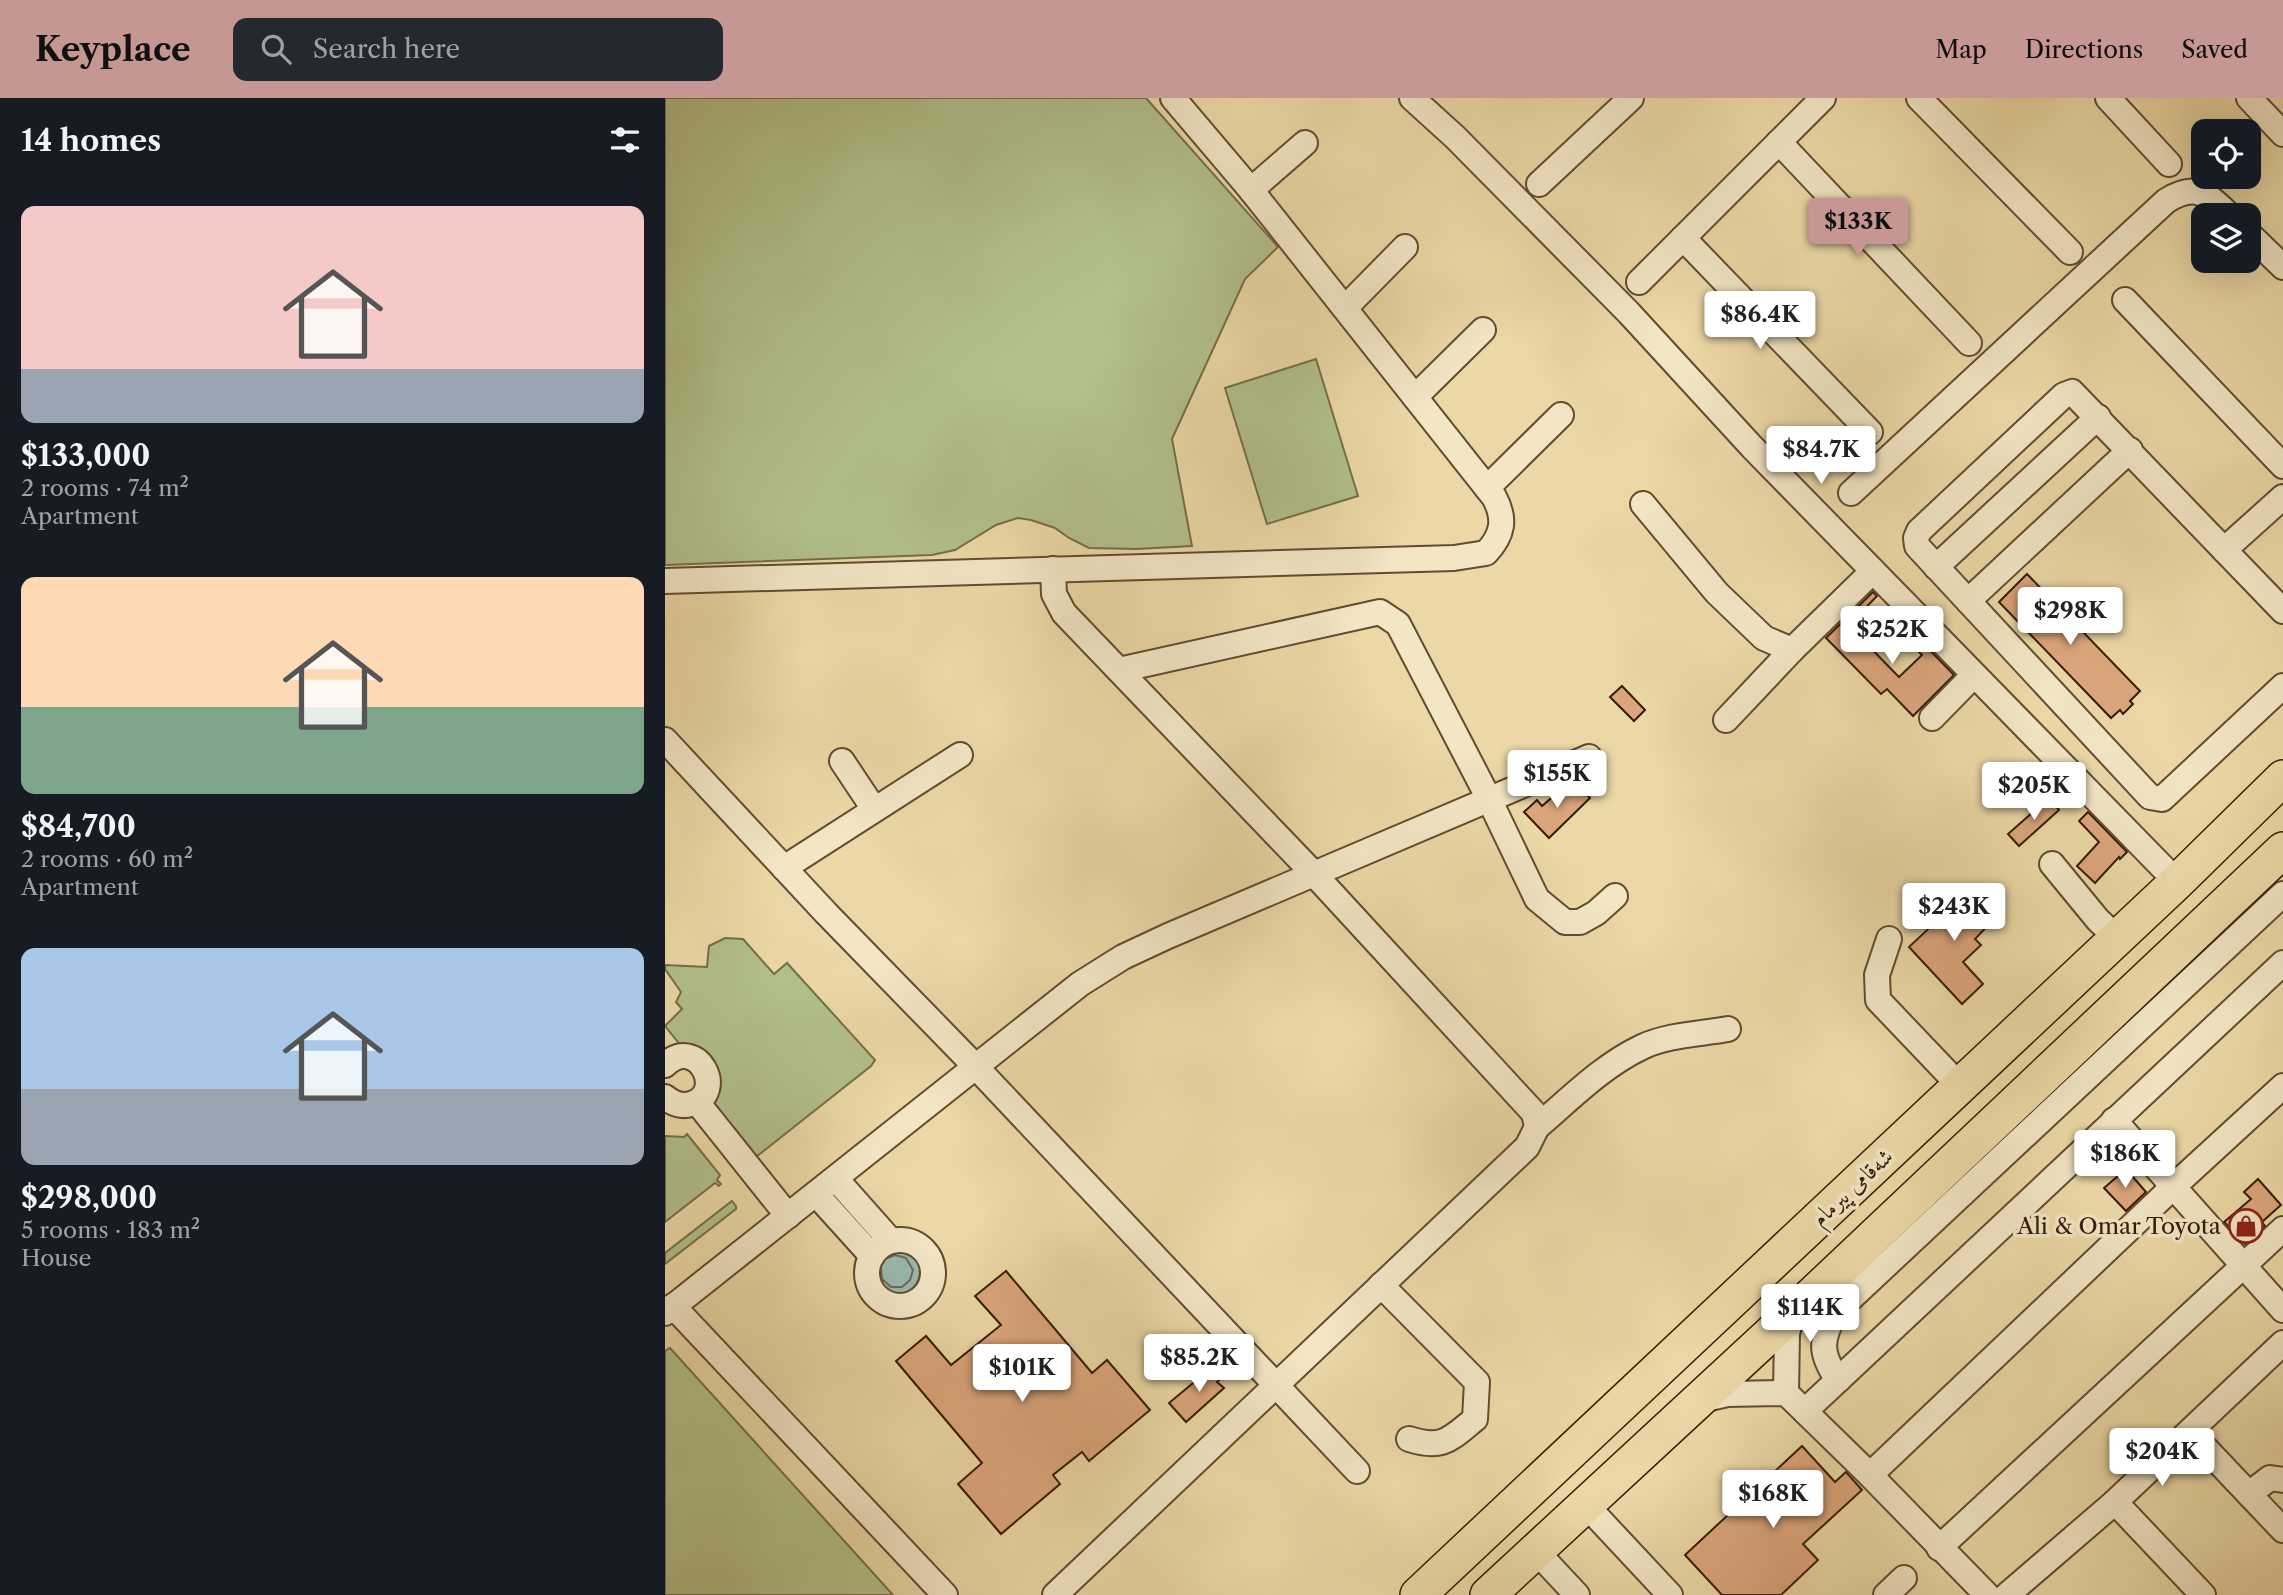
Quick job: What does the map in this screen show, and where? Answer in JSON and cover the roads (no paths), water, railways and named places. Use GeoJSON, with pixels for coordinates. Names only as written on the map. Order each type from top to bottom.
{"type":"FeatureCollection","features":[{"type":"Feature","properties":{"kind":"highway","name":"شەقامی پیرمام"},"geometry":{"type":"LineString","coordinates":[[1418,1595],[2112,943],[2283,778]]}},
{"type":"Feature","properties":{"kind":"highway"},"geometry":{"type":"LineString","coordinates":[[1488,1595],[1701,1400],[1815,1306],[2145,979],[2283,850]]}},
{"type":"Feature","properties":{"kind":"highway"},"geometry":{"type":"LineString","coordinates":[[2112,943],[2105,954],[2107,969],[2117,980],[2131,984],[2145,979]]}},
{"type":"Feature","properties":{"kind":"street"},"geometry":{"type":"LineString","coordinates":[[665,581],[1473,557],[1486,553],[1500,535],[1502,516],[1494,497],[1251,190],[1173,98]]}},
{"type":"Feature","properties":{"kind":"street"},"geometry":{"type":"LineString","coordinates":[[1412,98],[1455,137],[1629,313],[1752,447],[2176,882]]}},
{"type":"Feature","properties":{"kind":"street"},"geometry":{"type":"LineString","coordinates":[[1539,184],[1631,98]]}},
{"type":"Feature","properties":{"kind":"street"},"geometry":{"type":"LineString","coordinates":[[1639,282],[1823,98]]}},
{"type":"Feature","properties":{"kind":"street"},"geometry":{"type":"LineString","coordinates":[[1919,98],[2070,253]]}},
{"type":"Feature","properties":{"kind":"street"},"geometry":{"type":"LineString","coordinates":[[2108,98],[2169,164]]}},
{"type":"Feature","properties":{"kind":"street"},"geometry":{"type":"LineString","coordinates":[[2249,98],[2283,134]]}},
{"type":"Feature","properties":{"kind":"street"},"geometry":{"type":"LineString","coordinates":[[1779,142],[1969,343]]}},
{"type":"Feature","properties":{"kind":"street"},"geometry":{"type":"LineString","coordinates":[[1251,190],[1305,143]]}},
{"type":"Feature","properties":{"kind":"street"},"geometry":{"type":"LineString","coordinates":[[1851,493],[2166,201],[2178,194],[2200,192],[2207,194],[2216,203]]}},
{"type":"Feature","properties":{"kind":"street"},"geometry":{"type":"LineString","coordinates":[[1683,238],[1870,432]]}},
{"type":"Feature","properties":{"kind":"street"},"geometry":{"type":"LineString","coordinates":[[2261,246],[2283,267]]}},
{"type":"Feature","properties":{"kind":"street"},"geometry":{"type":"LineString","coordinates":[[1345,309],[1405,247]]}},
{"type":"Feature","properties":{"kind":"street"},"geometry":{"type":"LineString","coordinates":[[2125,300],[2283,466]]}},
{"type":"Feature","properties":{"kind":"street"},"geometry":{"type":"LineString","coordinates":[[1415,397],[1483,330]]}},
{"type":"Feature","properties":{"kind":"street"},"geometry":{"type":"LineString","coordinates":[[2283,611],[2072,392],[2054,404],[1919,531],[1916,538],[1917,547],[2147,795],[2154,799],[2162,799],[2283,686]]}},
{"type":"Feature","properties":{"kind":"street"},"geometry":{"type":"LineString","coordinates":[[1487,488],[1561,415]]}},
{"type":"Feature","properties":{"kind":"street"},"geometry":{"type":"LineString","coordinates":[[1936,567],[2098,417]]}},
{"type":"Feature","properties":{"kind":"street"},"geometry":{"type":"LineString","coordinates":[[1968,601],[2130,450]]}},
{"type":"Feature","properties":{"kind":"street"},"geometry":{"type":"LineString","coordinates":[[2224,550],[2283,497]]}},
{"type":"Feature","properties":{"kind":"street"},"geometry":{"type":"LineString","coordinates":[[1643,504],[1717,593],[1764,638],[1792,650]]}},
{"type":"Feature","properties":{"kind":"street"},"geometry":{"type":"LineString","coordinates":[[1053,569],[1054,594],[1064,613],[1314,874],[1534,1113],[1537,1127]]}},
{"type":"Feature","properties":{"kind":"street"},"geometry":{"type":"LineString","coordinates":[[1726,720],[1792,650],[1873,571]]}},
{"type":"Feature","properties":{"kind":"street"},"geometry":{"type":"LineString","coordinates":[[1119,670],[1380,612],[1398,624],[1489,799],[1537,899],[1565,922],[1580,922],[1596,913],[1615,896]]}},
{"type":"Feature","properties":{"kind":"street"},"geometry":{"type":"LineString","coordinates":[[1932,718],[1975,675]]}},
{"type":"Feature","properties":{"kind":"street"},"geometry":{"type":"LineString","coordinates":[[665,740],[784,869],[975,1066],[1357,1471]]}},
{"type":"Feature","properties":{"kind":"street"},"geometry":{"type":"LineString","coordinates":[[784,869],[960,755]]}},
{"type":"Feature","properties":{"kind":"street"},"geometry":{"type":"LineString","coordinates":[[945,1595],[669,1310],[1080,984],[1123,957],[1589,757]]}},
{"type":"Feature","properties":{"kind":"street"},"geometry":{"type":"LineString","coordinates":[[842,761],[874,809]]}},
{"type":"Feature","properties":{"kind":"street"},"geometry":{"type":"LineString","coordinates":[[2052,864],[2098,920],[2112,943]]}},
{"type":"Feature","properties":{"kind":"street"},"geometry":{"type":"LineString","coordinates":[[1786,1393],[1787,1333],[2283,894]]}},
{"type":"Feature","properties":{"kind":"street"},"geometry":{"type":"LineString","coordinates":[[1889,939],[1877,975],[1878,1000],[1959,1085]]}},
{"type":"Feature","properties":{"kind":"street"},"geometry":{"type":"LineString","coordinates":[[1805,1411],[2283,963]]}},
{"type":"Feature","properties":{"kind":"street"},"geometry":{"type":"LineString","coordinates":[[1055,1595],[1527,1147],[1537,1127],[1609,1066],[1643,1046],[1728,1029]]}},
{"type":"Feature","properties":{"kind":"street"},"geometry":{"type":"LineString","coordinates":[[665,1065],[675,1058],[691,1058],[703,1067],[708,1082],[697,1102],[675,1104],[665,1097]]}},
{"type":"Feature","properties":{"kind":"street"},"geometry":{"type":"LineString","coordinates":[[1870,1475],[2283,1086]]}},
{"type":"Feature","properties":{"kind":"street"},"geometry":{"type":"LineString","coordinates":[[697,1102],[788,1216]]}},
{"type":"Feature","properties":{"kind":"street"},"geometry":{"type":"LineString","coordinates":[[2114,1120],[2283,1310]]}},
{"type":"Feature","properties":{"kind":"street"},"geometry":{"type":"LineString","coordinates":[[816,1194],[881,1248],[836,1179]]}},
{"type":"Feature","properties":{"kind":"street"},"geometry":{"type":"LineString","coordinates":[[1939,1548],[2283,1229]]}},
{"type":"Feature","properties":{"kind":"street"},"geometry":{"type":"LineString","coordinates":[[1381,1285],[1477,1382],[1475,1419],[1445,1443],[1424,1444],[1409,1439]]}},
{"type":"Feature","properties":{"kind":"street"},"geometry":{"type":"LineString","coordinates":[[1815,1306],[1824,1332],[1826,1362],[1838,1380]]}},
{"type":"Feature","properties":{"kind":"street"},"geometry":{"type":"LineString","coordinates":[[2007,1595],[2115,1502],[2283,1343]]}},
{"type":"Feature","properties":{"kind":"street"},"geometry":{"type":"LineString","coordinates":[[1701,1400],[1727,1394],[1786,1393],[1987,1595]]}},
{"type":"Feature","properties":{"kind":"street"},"geometry":{"type":"LineString","coordinates":[[2190,1432],[2283,1530]]}},
{"type":"Feature","properties":{"kind":"street"},"geometry":{"type":"LineString","coordinates":[[2249,1494],[2270,1478],[2283,1480]]}},
{"type":"Feature","properties":{"kind":"street"},"geometry":{"type":"LineString","coordinates":[[2115,1502],[2203,1595]]}},
{"type":"Feature","properties":{"kind":"street"},"geometry":{"type":"LineString","coordinates":[[1585,1504],[1670,1595]]}},
{"type":"Feature","properties":{"kind":"street"},"geometry":{"type":"LineString","coordinates":[[1535,1550],[1577,1595]]}},
{"type":"Feature","properties":{"kind":"water"},"geometry":{"type":"Polygon","coordinates":[[[897,1248],[914,1254],[920,1271],[914,1288],[897,1294],[880,1288],[874,1271],[880,1254],[897,1248]]]}},
{"type":"Feature","properties":{"kind":"place","name":"Ali & Omar Toyota"},"geometry":{"type":"Point","coordinates":[2246,1226]}}]}
